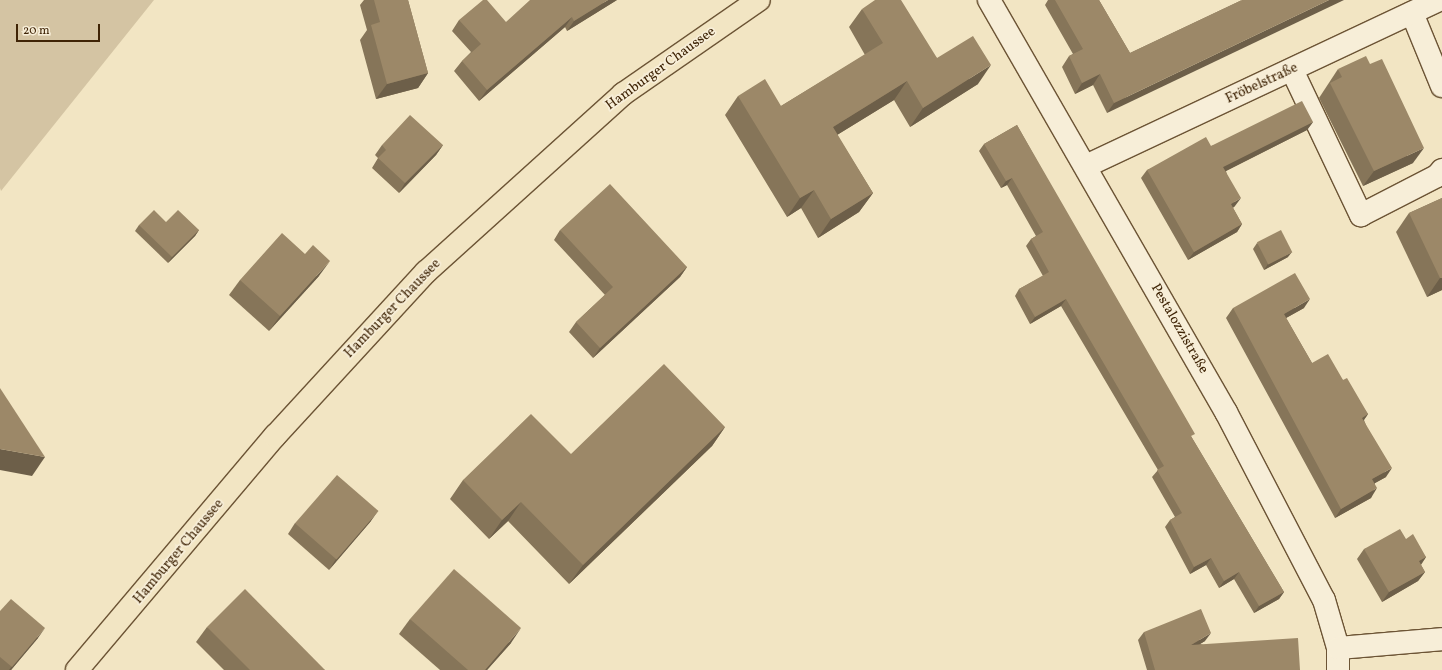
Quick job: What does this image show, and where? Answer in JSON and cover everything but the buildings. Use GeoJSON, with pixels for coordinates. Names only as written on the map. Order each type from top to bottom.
{"type":"FeatureCollection","features":[{"type":"Feature","properties":{"kind":"main road","name":"Hamburger Chaussee"},"geometry":{"type":"LineString","coordinates":[[77,670],[275,436],[426,272],[623,94],[759,0]]}},
{"type":"Feature","properties":{"kind":"street","name":"Pestalozzistraße"},"geometry":{"type":"LineString","coordinates":[[989,0],[1086,166],[1226,412],[1324,600],[1338,648],[1338,670]]}},
{"type":"Feature","properties":{"kind":"street","name":"Fröbelstraße"},"geometry":{"type":"LineString","coordinates":[[1086,166],[1439,0]]}},
{"type":"Feature","properties":{"kind":"street"},"geometry":{"type":"LineString","coordinates":[[1412,13],[1442,86]]}},
{"type":"Feature","properties":{"kind":"street"},"geometry":{"type":"LineString","coordinates":[[1292,70],[1361,215],[1438,176],[1442,170]]}},
{"type":"Feature","properties":{"kind":"street"},"geometry":{"type":"LineString","coordinates":[[1338,648],[1442,639]]}},
{"type":"Feature","properties":{"kind":"shaded area"},"geometry":{"type":"Polygon","coordinates":[[[0,0],[154,0],[1,191],[0,188],[0,0]]]}}]}
